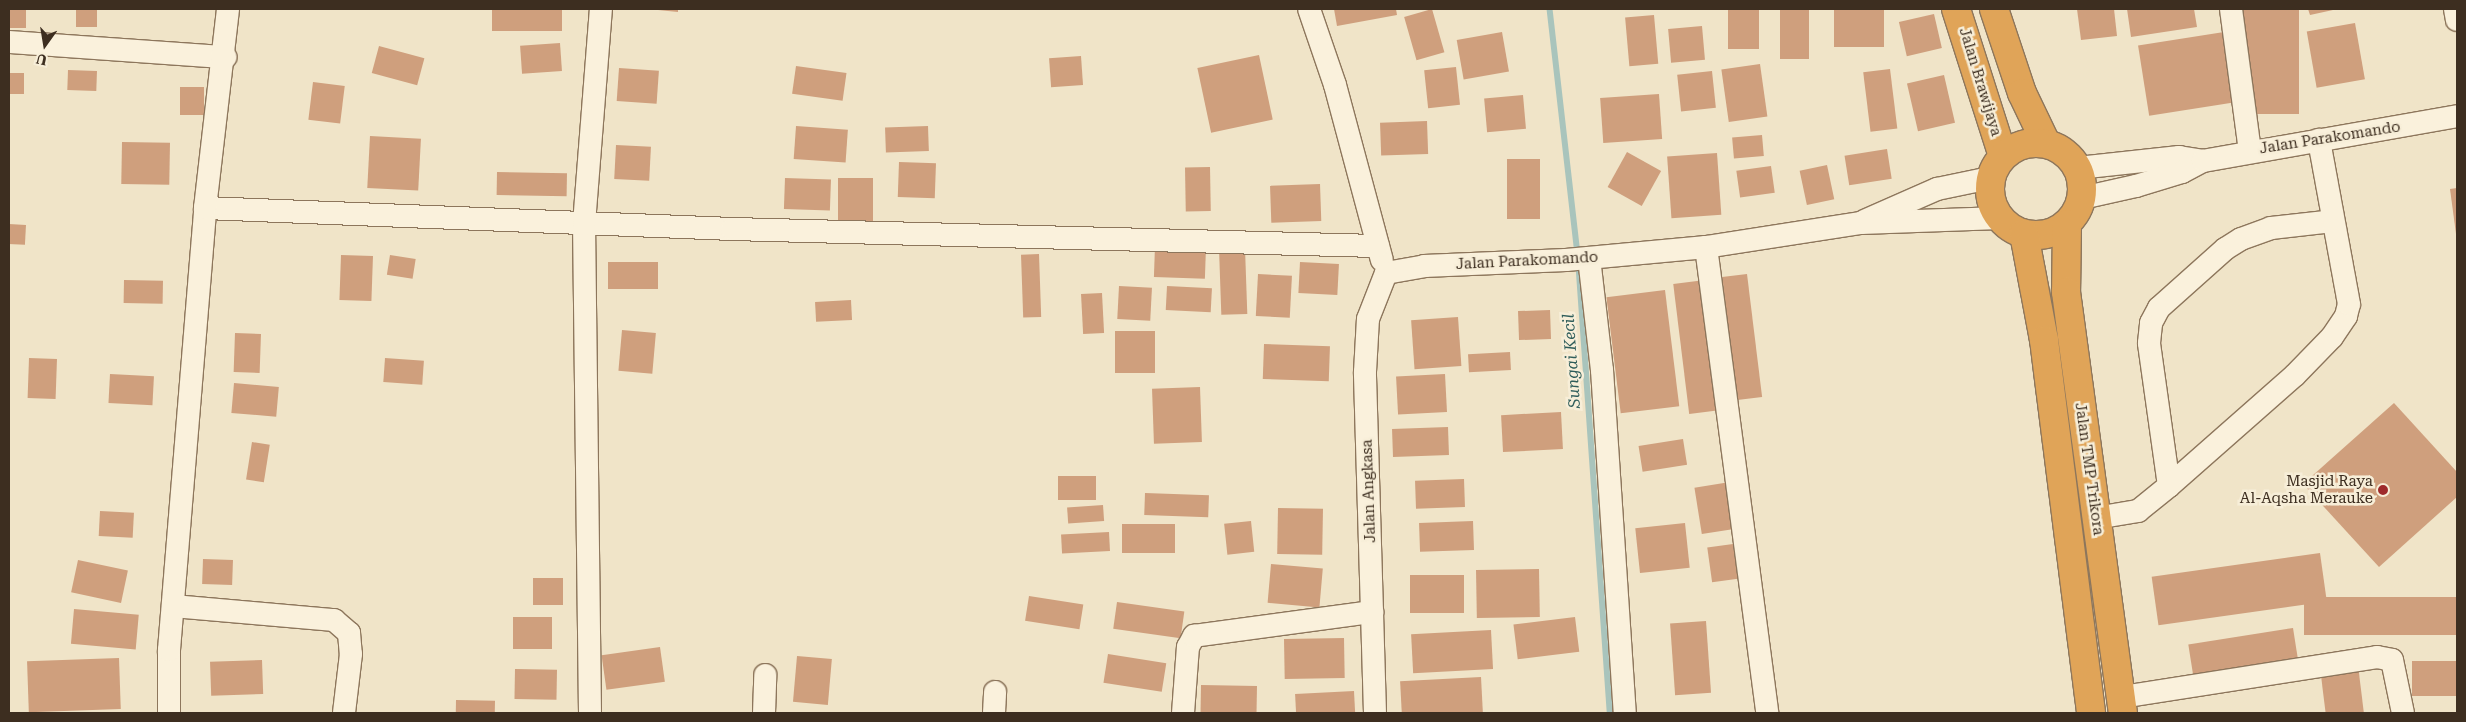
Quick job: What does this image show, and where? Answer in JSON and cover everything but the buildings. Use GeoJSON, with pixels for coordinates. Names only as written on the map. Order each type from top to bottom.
{"type":"FeatureCollection","features":[{"type":"Feature","properties":{"kind":"highway","name":"Jalan Brawijaya"},"geometry":{"type":"LineString","coordinates":[[1956,9],[1996,167]]}},
{"type":"Feature","properties":{"kind":"highway"},"geometry":{"type":"LineString","coordinates":[[1994,9],[2022,93],[2046,143]]}},
{"type":"Feature","properties":{"kind":"highway"},"geometry":{"type":"LineString","coordinates":[[2046,143],[2059,148],[2078,168],[2082,198],[2067,224],[2039,235],[2024,234],[2000,218],[1992,206],[1996,167],[2015,147],[2046,143]]}},
{"type":"Feature","properties":{"kind":"highway","name":"Jalan TMP Trikora"},"geometry":{"type":"LineString","coordinates":[[2067,224],[2066,292],[2122,705]]}},
{"type":"Feature","properties":{"kind":"highway","name":"Jalan TMP Trikora"},"geometry":{"type":"LineString","coordinates":[[2024,234],[2044,340],[2092,713]]}},
{"type":"Feature","properties":{"kind":"street"},"geometry":{"type":"LineString","coordinates":[[169,713],[173,606],[205,208],[225,57],[228,9]]}},
{"type":"Feature","properties":{"kind":"street"},"geometry":{"type":"LineString","coordinates":[[590,713],[584,224],[600,9]]}},
{"type":"Feature","properties":{"kind":"street"},"geometry":{"type":"LineString","coordinates":[[1309,9],[1335,85],[1386,273]]}},
{"type":"Feature","properties":{"kind":"street"},"geometry":{"type":"LineString","coordinates":[[2231,9],[2250,151]]}},
{"type":"Feature","properties":{"kind":"street"},"geometry":{"type":"LineString","coordinates":[[2455,9],[2457,20]]}},
{"type":"Feature","properties":{"kind":"street"},"geometry":{"type":"LineString","coordinates":[[9,42],[225,57]]}},
{"type":"Feature","properties":{"kind":"street","name":"Jalan Parakomando"},"geometry":{"type":"LineString","coordinates":[[2082,198],[2136,186],[2182,172],[2203,161],[2250,151],[2457,116]]}},
{"type":"Feature","properties":{"kind":"street"},"geometry":{"type":"LineString","coordinates":[[2096,518],[2138,511],[2169,486],[2295,375],[2332,337],[2346,316],[2349,304],[2319,140]]}},
{"type":"Feature","properties":{"kind":"street","name":"Jalan Parakomando"},"geometry":{"type":"LineString","coordinates":[[2078,168],[2178,157],[2203,161]]}},
{"type":"Feature","properties":{"kind":"street","name":"Jalan Parakomando"},"geometry":{"type":"LineString","coordinates":[[1861,223],[1937,189],[1996,167]]}},
{"type":"Feature","properties":{"kind":"street"},"geometry":{"type":"LineString","coordinates":[[205,208],[584,224],[1378,246]]}},
{"type":"Feature","properties":{"kind":"street","name":"Jalan Parakomando"},"geometry":{"type":"LineString","coordinates":[[1386,273],[1424,266],[1579,259],[1706,247],[1861,223],[2000,218]]}},
{"type":"Feature","properties":{"kind":"street"},"geometry":{"type":"LineString","coordinates":[[2169,486],[2149,343],[2151,323],[2159,308],[2225,249],[2241,239],[2271,228],[2333,221]]}},
{"type":"Feature","properties":{"kind":"street"},"geometry":{"type":"LineString","coordinates":[[1706,247],[1767,713]]}},
{"type":"Feature","properties":{"kind":"street"},"geometry":{"type":"LineString","coordinates":[[1579,259],[1602,370],[1625,713]]}},
{"type":"Feature","properties":{"kind":"street","name":"Jalan Angkasa"},"geometry":{"type":"LineString","coordinates":[[1375,713],[1366,344],[1373,303],[1386,273]]}},
{"type":"Feature","properties":{"kind":"street"},"geometry":{"type":"LineString","coordinates":[[173,606],[334,620],[349,633],[351,654],[344,713]]}},
{"type":"Feature","properties":{"kind":"street"},"geometry":{"type":"LineString","coordinates":[[1183,713],[1186,661],[1194,636],[1372,612]]}},
{"type":"Feature","properties":{"kind":"street"},"geometry":{"type":"LineString","coordinates":[[2122,705],[2377,657],[2392,660],[2403,713]]}},
{"type":"Feature","properties":{"kind":"street"},"geometry":{"type":"LineString","coordinates":[[764,713],[765,675]]}},
{"type":"Feature","properties":{"kind":"waterway","name":"Sungai Kecil"},"geometry":{"type":"LineString","coordinates":[[1550,9],[1578,255]]}},
{"type":"Feature","properties":{"kind":"waterway","name":"Sungai Kecil"},"geometry":{"type":"LineString","coordinates":[[1579,266],[1610,713]]}},
{"type":"Feature","properties":{"kind":"place","name":"Masjid Raya Al-Aqsha Merauke"},"geometry":{"type":"Point","coordinates":[2383,490]}}]}
